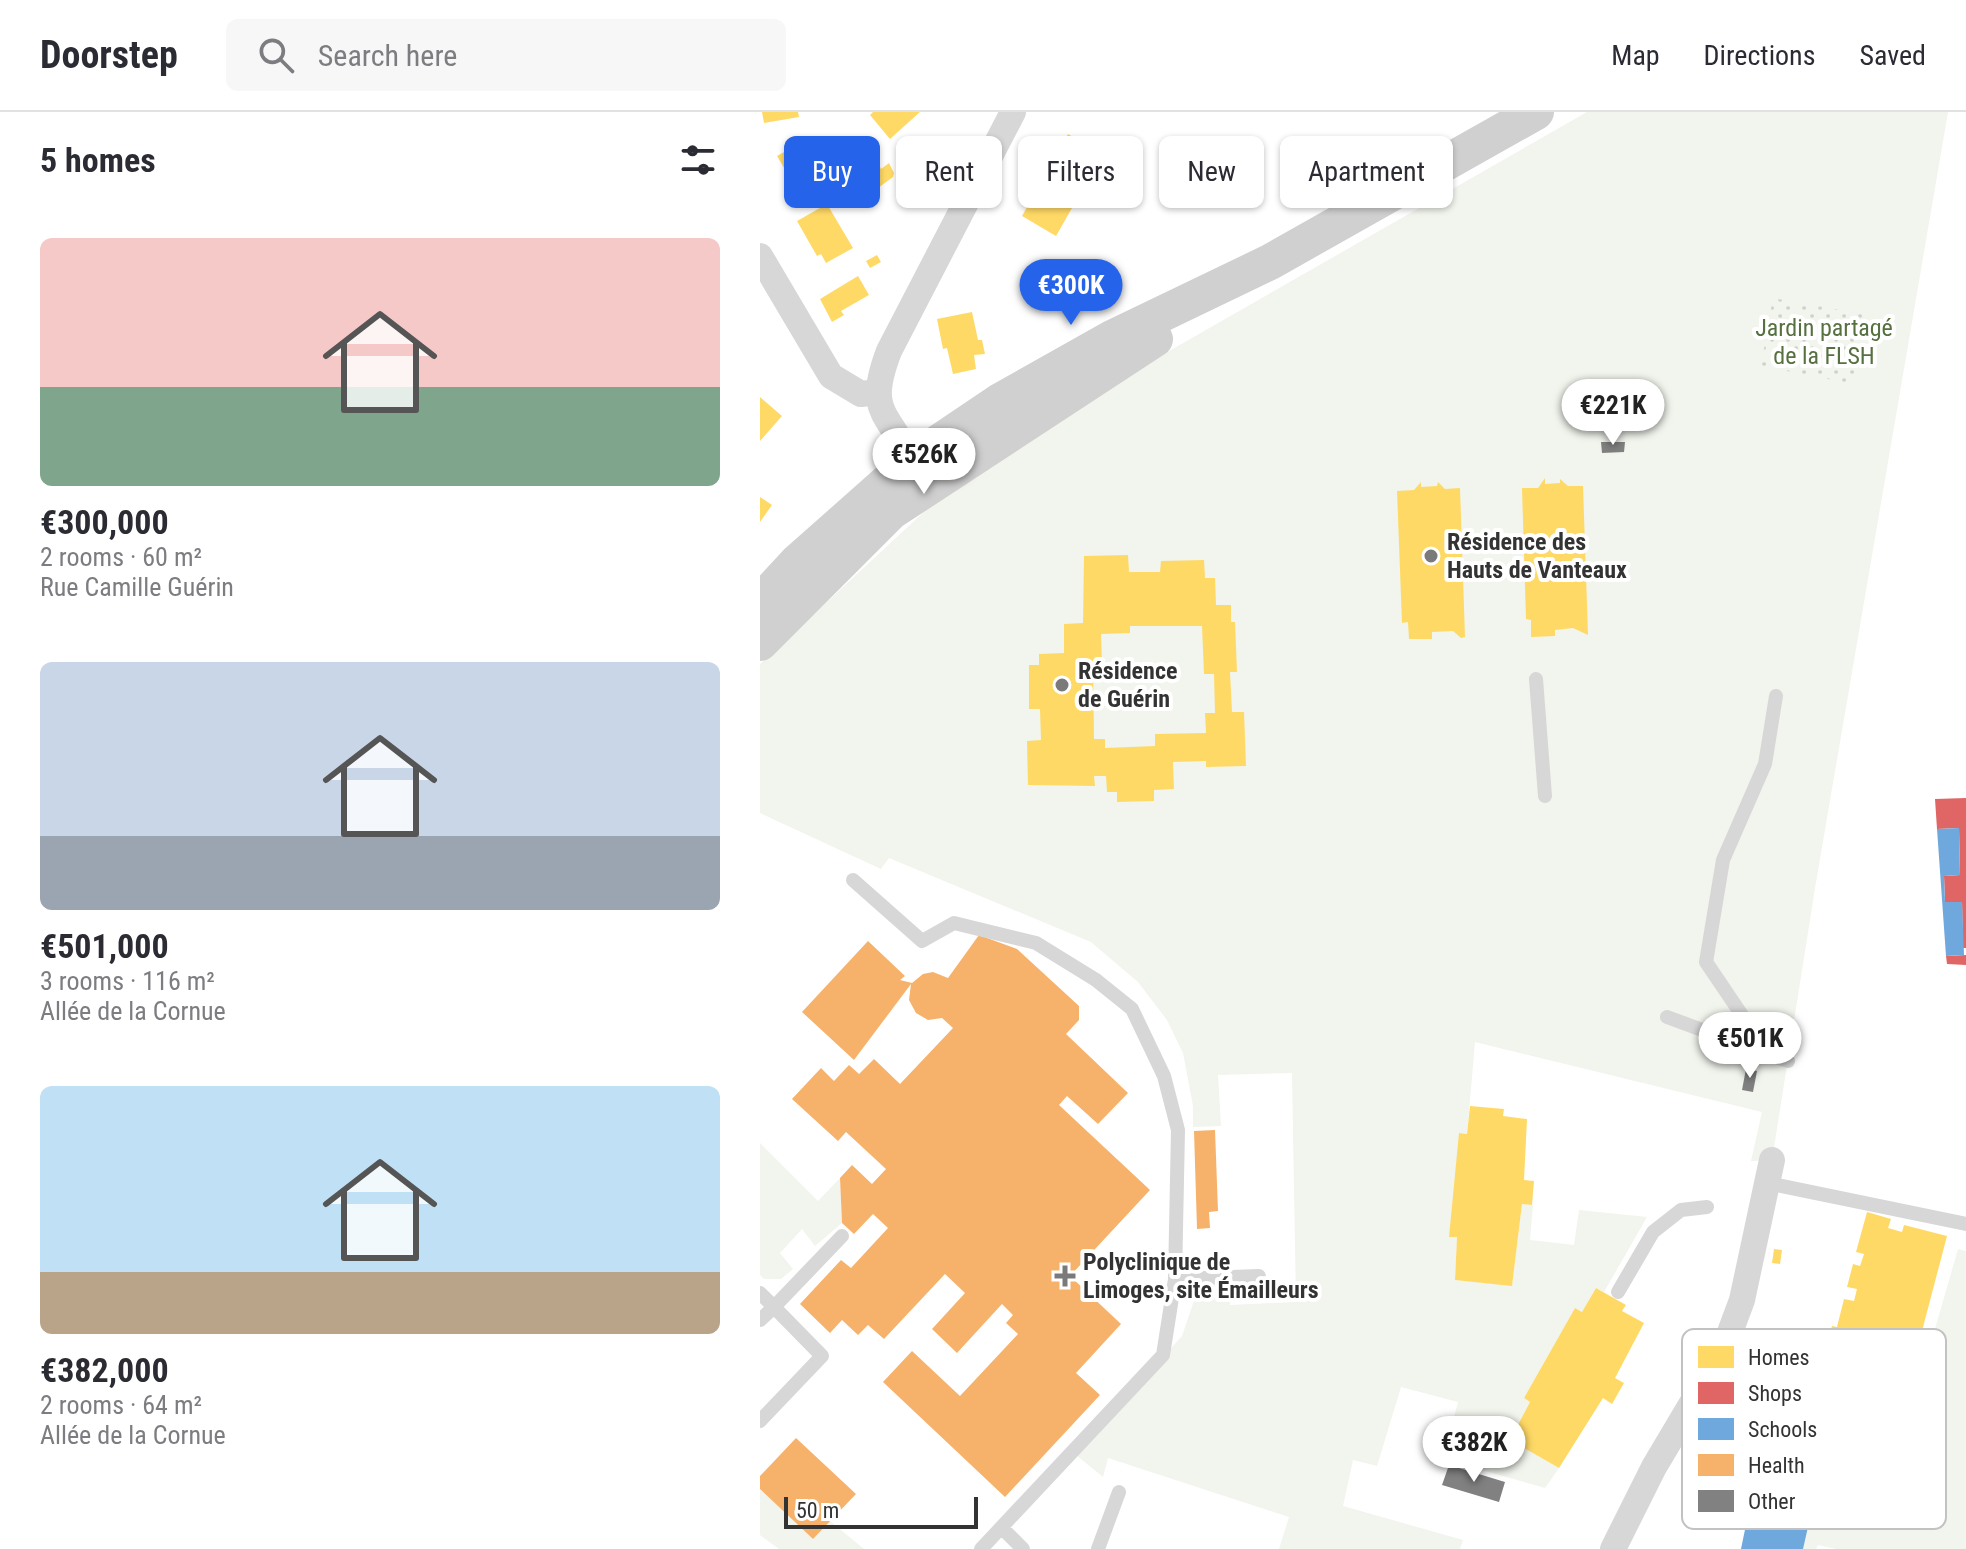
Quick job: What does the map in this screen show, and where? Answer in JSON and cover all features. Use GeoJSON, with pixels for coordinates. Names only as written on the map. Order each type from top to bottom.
{"type":"FeatureCollection","features":[{"type":"Feature","properties":{"kind":"main road"},"geometry":{"type":"LineString","coordinates":[[760,602],[797,562],[911,461],[1000,401],[1112,338],[1270,262],[1536,112]]}},
{"type":"Feature","properties":{"kind":"main road"},"geometry":{"type":"LineString","coordinates":[[760,643],[891,512],[1270,262]]}},
{"type":"Feature","properties":{"kind":"street"},"geometry":{"type":"LineString","coordinates":[[891,512],[911,461],[885,421],[877,392],[889,351],[1013,112]]}},
{"type":"Feature","properties":{"kind":"street"},"geometry":{"type":"LineString","coordinates":[[760,256],[831,376],[861,394],[877,392]]}},
{"type":"Feature","properties":{"kind":"street"},"geometry":{"type":"LineString","coordinates":[[1731,1329],[1742,1300],[1770,1171]]}},
{"type":"Feature","properties":{"kind":"street"},"geometry":{"type":"LineString","coordinates":[[1613,1549],[1654,1467],[1682,1420]]}},
{"type":"Feature","properties":{"kind":"lane"},"geometry":{"type":"LineString","coordinates":[[1536,679],[1545,796]]}},
{"type":"Feature","properties":{"kind":"lane"},"geometry":{"type":"LineString","coordinates":[[1759,1051],[1754,1033],[1706,962],[1723,860],[1765,764],[1776,696]]}},
{"type":"Feature","properties":{"kind":"lane"},"geometry":{"type":"LineString","coordinates":[[853,880],[922,941],[954,923],[1036,943],[1096,980],[1132,1009],[1164,1076],[1178,1130],[1175,1279],[1163,1355],[981,1549]]}},
{"type":"Feature","properties":{"kind":"lane"},"geometry":{"type":"LineString","coordinates":[[1667,1017],[1788,1061]]}},
{"type":"Feature","properties":{"kind":"lane"},"geometry":{"type":"LineString","coordinates":[[1770,1171],[1966,1224]]}},
{"type":"Feature","properties":{"kind":"lane"},"geometry":{"type":"LineString","coordinates":[[1618,1292],[1653,1232],[1668,1217],[1681,1210],[1707,1207]]}},
{"type":"Feature","properties":{"kind":"lane"},"geometry":{"type":"LineString","coordinates":[[760,1320],[842,1236]]}},
{"type":"Feature","properties":{"kind":"lane"},"geometry":{"type":"LineString","coordinates":[[1175,1279],[1259,1276]]}},
{"type":"Feature","properties":{"kind":"lane"},"geometry":{"type":"LineString","coordinates":[[760,1293],[822,1356],[760,1421]]}},
{"type":"Feature","properties":{"kind":"lane"},"geometry":{"type":"LineString","coordinates":[[1098,1549],[1119,1492]]}},
{"type":"Feature","properties":{"kind":"lane"},"geometry":{"type":"LineString","coordinates":[[1002,1528],[1023,1549]]}},
{"type":"Feature","properties":{"kind":"green space"},"geometry":{"type":"Polygon","coordinates":[[[1587,112],[1948,112],[1815,888],[1772,1160],[1751,1161],[1762,1112],[1475,1042],[1467,1134],[1460,1133],[1450,1237],[1457,1237],[1455,1280],[1512,1285],[1522,1204],[1533,1205],[1530,1240],[1574,1245],[1579,1210],[1647,1217],[1604,1292],[1596,1288],[1582,1312],[1575,1308],[1524,1398],[1530,1402],[1510,1440],[1559,1468],[1545,1488],[1443,1459],[1458,1402],[1401,1387],[1377,1466],[1353,1460],[1343,1506],[1463,1540],[1460,1549],[1279,1549],[1289,1517],[1108,1458],[1103,1477],[1076,1455],[1182,1336],[1199,1286],[1229,1284],[1230,1305],[1296,1302],[1292,1073],[1218,1075],[1221,1126],[1193,1127],[1193,1106],[1183,1053],[1167,1020],[1138,982],[1091,942],[889,858],[881,869],[760,813],[760,664],[926,510],[1073,406],[1419,208],[1453,208],[1453,189],[1587,112]]]}},
{"type":"Feature","properties":{"kind":"green space","name":"Jardin partagé de la FLSH"},"geometry":{"type":"Polygon","coordinates":[[[1773,298],[1864,314],[1853,384],[1761,366],[1773,298]]]}},
{"type":"Feature","properties":{"kind":"green space"},"geometry":{"type":"Polygon","coordinates":[[[760,1143],[818,1201],[840,1178],[842,1223],[815,1246],[802,1229],[780,1253],[793,1269],[781,1279],[764,1279],[760,1275],[760,1143]]]}},
{"type":"Feature","properties":{"kind":"green space"},"geometry":{"type":"Polygon","coordinates":[[[1958,1249],[1966,1251],[1966,1549],[1836,1549],[1818,1545],[1816,1549],[1803,1549],[1807,1529],[1946,1529],[1946,1329],[1935,1329],[1958,1249]]]}},
{"type":"Feature","properties":{"kind":"green space"},"geometry":{"type":"Polygon","coordinates":[[[760,1489],[813,1539],[830,1521],[864,1549],[779,1549],[760,1535],[760,1489]]]}},
{"type":"Feature","properties":{"kind":"building: Homes"},"geometry":{"type":"Polygon","coordinates":[[[762,112],[798,112],[799,117],[764,123],[762,112]]]}},
{"type":"Feature","properties":{"kind":"building: Homes"},"geometry":{"type":"Polygon","coordinates":[[[873,112],[920,112],[890,139],[870,115],[873,112]]]}},
{"type":"Feature","properties":{"kind":"building: Homes"},"geometry":{"type":"Polygon","coordinates":[[[784,152],[784,168],[777,156],[784,152]]]}},
{"type":"Feature","properties":{"kind":"building: Homes"},"geometry":{"type":"Polygon","coordinates":[[[889,163],[894,173],[880,187],[880,167],[889,163]]]}},
{"type":"Feature","properties":{"kind":"building: Homes"},"geometry":{"type":"Polygon","coordinates":[[[820,208],[829,208],[853,248],[826,263],[821,254],[817,256],[797,221],[820,208]]]}},
{"type":"Feature","properties":{"kind":"building: Homes"},"geometry":{"type":"Polygon","coordinates":[[[1026,208],[1072,208],[1056,236],[1022,216],[1026,208]]]}},
{"type":"Feature","properties":{"kind":"building: Homes"},"geometry":{"type":"Polygon","coordinates":[[[877,255],[881,262],[870,268],[866,261],[877,255]]]}},
{"type":"Feature","properties":{"kind":"building: Homes"},"geometry":{"type":"Polygon","coordinates":[[[858,276],[869,295],[841,311],[844,315],[832,322],[820,299],[858,276]]]}},
{"type":"Feature","properties":{"kind":"building: Homes"},"geometry":{"type":"Polygon","coordinates":[[[972,312],[978,340],[982,340],[985,354],[974,355],[976,369],[953,374],[947,348],[943,349],[937,319],[972,312]]]}},
{"type":"Feature","properties":{"kind":"building: Homes"},"geometry":{"type":"Polygon","coordinates":[[[760,397],[782,416],[760,441],[760,397]]]}},
{"type":"Feature","properties":{"kind":"building: Homes","name":"Résidence des Hauts de Vanteaux"},"geometry":{"type":"Polygon","coordinates":[[[1545,478],[1545,484],[1560,483],[1560,479],[1568,486],[1583,486],[1588,635],[1573,628],[1555,630],[1555,636],[1531,637],[1531,620],[1526,619],[1522,488],[1538,488],[1545,478]]]}},
{"type":"Feature","properties":{"kind":"building: Homes","name":"Résidence des Hauts de Vanteaux"},"geometry":{"type":"Polygon","coordinates":[[[1421,482],[1421,487],[1437,486],[1438,482],[1445,489],[1460,488],[1465,637],[1461,638],[1453,631],[1432,632],[1432,639],[1409,639],[1408,622],[1402,623],[1397,491],[1414,490],[1421,482]]]}},
{"type":"Feature","properties":{"kind":"building: Homes"},"geometry":{"type":"Polygon","coordinates":[[[760,497],[772,505],[760,522],[760,497]]]}},
{"type":"Feature","properties":{"kind":"building: Homes","name":"Résidence de Guérin"},"geometry":{"type":"Polygon","coordinates":[[[1128,555],[1129,572],[1160,572],[1161,561],[1204,560],[1205,578],[1215,578],[1216,605],[1231,605],[1231,622],[1235,622],[1237,672],[1230,672],[1232,712],[1244,712],[1246,766],[1206,767],[1206,761],[1173,762],[1174,789],[1154,790],[1154,801],[1117,802],[1117,792],[1107,792],[1106,776],[1094,776],[1095,786],[1028,785],[1027,741],[1041,740],[1040,709],[1029,709],[1029,665],[1039,665],[1039,654],[1064,653],[1064,624],[1083,623],[1084,556],[1128,555]],[[1130,626],[1130,633],[1101,634],[1102,663],[1093,663],[1094,739],[1105,739],[1105,748],[1155,746],[1155,734],[1206,733],[1205,713],[1215,713],[1214,674],[1204,674],[1202,626],[1130,626]]]}},
{"type":"Feature","properties":{"kind":"building: Homes"},"geometry":{"type":"Polygon","coordinates":[[[1470,1106],[1504,1109],[1503,1116],[1527,1119],[1524,1180],[1534,1181],[1532,1205],[1522,1204],[1512,1286],[1455,1280],[1457,1237],[1449,1237],[1459,1133],[1467,1134],[1470,1106]]]}},
{"type":"Feature","properties":{"kind":"building: Homes"},"geometry":{"type":"Polygon","coordinates":[[[1867,1212],[1891,1219],[1888,1228],[1902,1232],[1904,1225],[1947,1236],[1923,1329],[1831,1329],[1832,1326],[1837,1327],[1844,1299],[1854,1301],[1857,1289],[1847,1287],[1853,1264],[1860,1266],[1864,1254],[1856,1252],[1867,1212]]]}},
{"type":"Feature","properties":{"kind":"building: Homes"},"geometry":{"type":"Polygon","coordinates":[[[1774,1249],[1782,1250],[1780,1264],[1772,1263],[1774,1249]]]}},
{"type":"Feature","properties":{"kind":"building: Homes"},"geometry":{"type":"Polygon","coordinates":[[[1596,1288],[1626,1305],[1622,1311],[1644,1323],[1615,1378],[1624,1383],[1612,1404],[1603,1398],[1559,1468],[1510,1440],[1530,1402],[1524,1398],[1575,1308],[1582,1312],[1596,1288]]]}},
{"type":"Feature","properties":{"kind":"building: Shops"},"geometry":{"type":"Polygon","coordinates":[[[1966,798],[1966,948],[1963,948],[1962,902],[1945,902],[1944,876],[1960,875],[1959,828],[1937,829],[1935,799],[1966,798]]]}},
{"type":"Feature","properties":{"kind":"building: Shops"},"geometry":{"type":"Polygon","coordinates":[[[1966,955],[1966,965],[1947,964],[1946,956],[1966,955]]]}},
{"type":"Feature","properties":{"kind":"building: Schools"},"geometry":{"type":"Polygon","coordinates":[[[1959,828],[1960,875],[1944,876],[1945,902],[1962,902],[1964,955],[1946,956],[1937,829],[1959,828]]]}},
{"type":"Feature","properties":{"kind":"building: Schools"},"geometry":{"type":"Polygon","coordinates":[[[1745,1529],[1808,1529],[1803,1549],[1741,1549],[1745,1529]]]}},
{"type":"Feature","properties":{"kind":"building: Health"},"geometry":{"type":"Polygon","coordinates":[[[979,935],[1017,949],[1079,1006],[1079,1020],[1066,1034],[1128,1093],[1098,1124],[1067,1096],[1059,1105],[1150,1190],[1070,1276],[1121,1324],[1076,1373],[1100,1395],[1005,1497],[883,1382],[912,1351],[960,1396],[1018,1334],[1006,1323],[1013,1315],[1002,1304],[957,1353],[932,1329],[965,1293],[945,1274],[884,1339],[868,1325],[858,1335],[842,1320],[830,1333],[800,1304],[841,1260],[851,1268],[888,1228],[873,1214],[854,1234],[842,1223],[840,1178],[852,1165],[872,1184],[886,1169],[846,1132],[838,1141],[792,1099],[821,1068],[834,1081],[849,1065],[859,1074],[874,1059],[900,1084],[953,1028],[942,1018],[928,1020],[916,1013],[909,1000],[911,984],[854,1060],[802,1012],[868,941],[905,976],[900,980],[912,983],[923,974],[933,972],[948,978],[979,935]]]}},
{"type":"Feature","properties":{"kind":"building: Health"},"geometry":{"type":"Polygon","coordinates":[[[1215,1130],[1218,1211],[1209,1212],[1210,1228],[1197,1229],[1194,1131],[1215,1130]]]}},
{"type":"Feature","properties":{"kind":"building: Health"},"geometry":{"type":"Polygon","coordinates":[[[796,1438],[856,1494],[813,1539],[760,1489],[760,1476],[796,1438]]]}},
{"type":"Feature","properties":{"kind":"building: Other"},"geometry":{"type":"Polygon","coordinates":[[[1601,442],[1625,442],[1624,452],[1602,453],[1601,442]]]}},
{"type":"Feature","properties":{"kind":"building: Other"},"geometry":{"type":"Polygon","coordinates":[[[1746,1069],[1757,1071],[1753,1092],[1742,1090],[1746,1069]]]}},
{"type":"Feature","properties":{"kind":"building: Other"},"geometry":{"type":"Polygon","coordinates":[[[1449,1465],[1505,1482],[1499,1502],[1442,1485],[1449,1465]]]}},
{"type":"Feature","properties":{"kind":"place","name":"Résidence des Hauts de Vanteaux"},"geometry":{"type":"Point","coordinates":[1431,556]}},
{"type":"Feature","properties":{"kind":"place","name":"Résidence de Guérin"},"geometry":{"type":"Point","coordinates":[1062,685]}},
{"type":"Feature","properties":{"kind":"place","name":"Polyclinique de Limoges, site Émailleurs"},"geometry":{"type":"Point","coordinates":[1065,1276]}}]}
